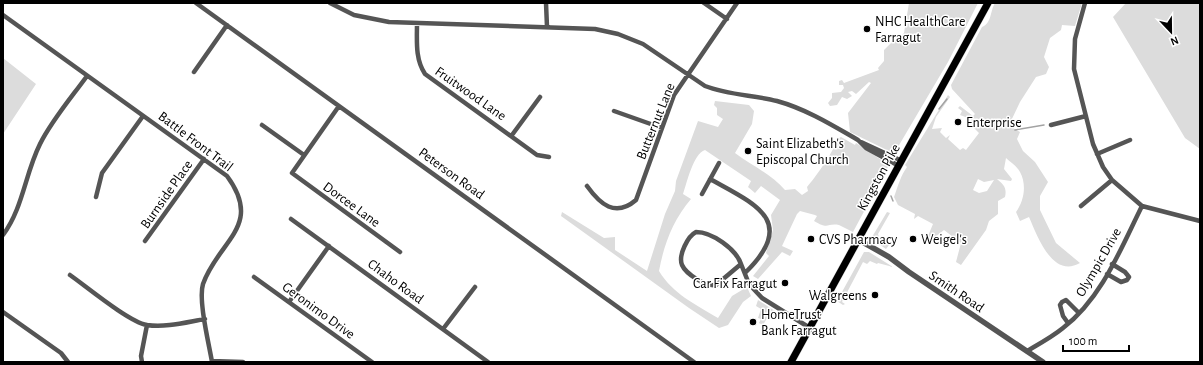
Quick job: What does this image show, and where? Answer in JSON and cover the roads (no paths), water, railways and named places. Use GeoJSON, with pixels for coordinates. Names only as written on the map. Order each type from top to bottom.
{"type":"FeatureCollection","features":[{"type":"Feature","properties":{"kind":"main road","name":"Kingston Pike"},"geometry":{"type":"LineString","coordinates":[[791,362],[988,3]]}},
{"type":"Feature","properties":{"kind":"street","name":"Peterson Road"},"geometry":{"type":"LineString","coordinates":[[196,3],[694,362]]}},
{"type":"Feature","properties":{"kind":"street"},"geometry":{"type":"LineString","coordinates":[[330,3],[354,15],[389,22],[547,26],[595,29],[618,34],[643,44],[704,86],[716,91],[776,101],[795,106],[900,163]]}},
{"type":"Feature","properties":{"kind":"street"},"geometry":{"type":"LineString","coordinates":[[546,3],[547,26]]}},
{"type":"Feature","properties":{"kind":"street"},"geometry":{"type":"LineString","coordinates":[[704,3],[726,19]]}},
{"type":"Feature","properties":{"kind":"street","name":"Butternut Lane"},"geometry":{"type":"LineString","coordinates":[[587,186],[596,198],[609,207],[620,210],[629,207],[636,200],[674,95],[737,3]]}},
{"type":"Feature","properties":{"kind":"street"},"geometry":{"type":"LineString","coordinates":[[1085,3],[1077,27],[1073,51],[1077,85],[1097,154],[1112,180],[1142,206],[1200,221]]}},
{"type":"Feature","properties":{"kind":"street","name":"Battle Front Trail"},"geometry":{"type":"LineString","coordinates":[[3,15],[204,159],[227,176],[234,184],[240,198],[241,215],[236,234],[212,268],[203,284],[202,300],[212,362]]}},
{"type":"Feature","properties":{"kind":"street","name":"Fruitwood Lane"},"geometry":{"type":"LineString","coordinates":[[417,23],[417,53],[419,66],[425,74],[512,135],[537,155],[548,157]]}},
{"type":"Feature","properties":{"kind":"street"},"geometry":{"type":"LineString","coordinates":[[194,72],[227,26]]}},
{"type":"Feature","properties":{"kind":"street"},"geometry":{"type":"LineString","coordinates":[[3,235],[14,218],[39,145],[87,76]]}},
{"type":"Feature","properties":{"kind":"street"},"geometry":{"type":"LineString","coordinates":[[512,135],[540,97]]}},
{"type":"Feature","properties":{"kind":"street"},"geometry":{"type":"LineString","coordinates":[[262,125],[304,155],[339,106]]}},
{"type":"Feature","properties":{"kind":"street"},"geometry":{"type":"LineString","coordinates":[[614,111],[662,128]]}},
{"type":"Feature","properties":{"kind":"street"},"geometry":{"type":"LineString","coordinates":[[96,197],[102,173],[143,116]]}},
{"type":"Feature","properties":{"kind":"street"},"geometry":{"type":"LineString","coordinates":[[1051,125],[1086,116]]}},
{"type":"Feature","properties":{"kind":"street"},"geometry":{"type":"LineString","coordinates":[[1097,154],[1130,140]]}},
{"type":"Feature","properties":{"kind":"street","name":"Dorcee Lane"},"geometry":{"type":"LineString","coordinates":[[304,155],[292,174],[400,252]]}},
{"type":"Feature","properties":{"kind":"street","name":"Burnside Place"},"geometry":{"type":"LineString","coordinates":[[145,241],[204,159]]}},
{"type":"Feature","properties":{"kind":"street"},"geometry":{"type":"LineString","coordinates":[[702,194],[719,163]]}},
{"type":"Feature","properties":{"kind":"street"},"geometry":{"type":"LineString","coordinates":[[710,179],[758,208],[769,222],[770,227],[766,247],[758,260],[746,272]]}},
{"type":"Feature","properties":{"kind":"street"},"geometry":{"type":"LineString","coordinates":[[1081,206],[1112,180]]}},
{"type":"Feature","properties":{"kind":"street","name":"Olympic Drive"},"geometry":{"type":"LineString","coordinates":[[1027,351],[1068,323],[1086,305],[1107,274],[1142,206]]}},
{"type":"Feature","properties":{"kind":"street","name":"Chaho Road"},"geometry":{"type":"LineString","coordinates":[[291,219],[488,362]]}},
{"type":"Feature","properties":{"kind":"street"},"geometry":{"type":"LineString","coordinates":[[741,264],[719,284],[713,286],[707,285],[688,272],[682,265],[681,260],[690,236],[696,232],[702,232],[733,251],[746,272],[750,284],[762,298],[810,328]]}},
{"type":"Feature","properties":{"kind":"street","name":"Smith Road"},"geometry":{"type":"LineString","coordinates":[[859,240],[888,257],[908,272],[1043,362]]}},
{"type":"Feature","properties":{"kind":"street"},"geometry":{"type":"LineString","coordinates":[[289,302],[329,246]]}},
{"type":"Feature","properties":{"kind":"street"},"geometry":{"type":"LineString","coordinates":[[1107,274],[1121,282],[1128,280],[1128,275],[1125,272],[1112,264]]}},
{"type":"Feature","properties":{"kind":"street"},"geometry":{"type":"LineString","coordinates":[[70,275],[134,321],[147,325],[163,326],[205,319]]}},
{"type":"Feature","properties":{"kind":"street","name":"Geronimo Drive"},"geometry":{"type":"LineString","coordinates":[[254,277],[372,362]]}},
{"type":"Feature","properties":{"kind":"street"},"geometry":{"type":"LineString","coordinates":[[443,329],[475,287]]}},
{"type":"Feature","properties":{"kind":"street"},"geometry":{"type":"LineString","coordinates":[[1068,323],[1060,310],[1060,305],[1062,302],[1066,300],[1079,313]]}},
{"type":"Feature","properties":{"kind":"street"},"geometry":{"type":"LineString","coordinates":[[3,312],[61,353],[68,362]]}},
{"type":"Feature","properties":{"kind":"street"},"geometry":{"type":"LineString","coordinates":[[142,362],[141,356],[147,325]]}},
{"type":"Feature","properties":{"kind":"street"},"geometry":{"type":"LineString","coordinates":[[212,362],[243,362]]}},
{"type":"Feature","properties":{"kind":"waterway"},"geometry":{"type":"LineString","coordinates":[[939,109],[947,99]]}},
{"type":"Feature","properties":{"kind":"waterway"},"geometry":{"type":"LineString","coordinates":[[1015,130],[1044,125]]}},
{"type":"Feature","properties":{"kind":"waterway"},"geometry":{"type":"LineString","coordinates":[[891,196],[893,201]]}},
{"type":"Feature","properties":{"kind":"place","name":"NHC HealthCare Farragut"},"geometry":{"type":"Point","coordinates":[867,29]}},
{"type":"Feature","properties":{"kind":"place","name":"Enterprise"},"geometry":{"type":"Point","coordinates":[958,122]}},
{"type":"Feature","properties":{"kind":"place","name":"Saint Elizabeth's Episcopal Church"},"geometry":{"type":"Point","coordinates":[748,151]}},
{"type":"Feature","properties":{"kind":"place","name":"CVS Pharmacy"},"geometry":{"type":"Point","coordinates":[811,239]}},
{"type":"Feature","properties":{"kind":"place","name":"Weigel's"},"geometry":{"type":"Point","coordinates":[913,239]}},
{"type":"Feature","properties":{"kind":"place","name":"Car Fix Farragut"},"geometry":{"type":"Point","coordinates":[785,283]}},
{"type":"Feature","properties":{"kind":"place","name":"Walgreens"},"geometry":{"type":"Point","coordinates":[875,295]}},
{"type":"Feature","properties":{"kind":"place","name":"HomeTrust Bank Farragut"},"geometry":{"type":"Point","coordinates":[753,322]}}]}
